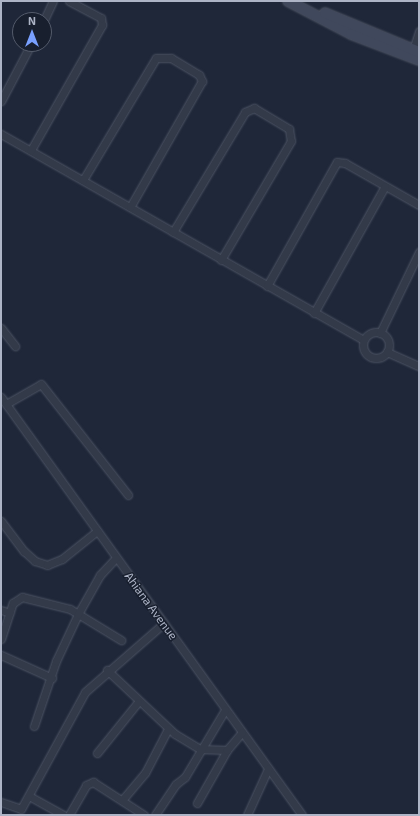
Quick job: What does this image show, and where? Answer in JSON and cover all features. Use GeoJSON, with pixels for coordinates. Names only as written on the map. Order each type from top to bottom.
{"type":"FeatureCollection","features":[{"type":"Feature","properties":{"kind":"street"},"geometry":{"type":"LineString","coordinates":[[48,12],[54,1]]}},
{"type":"Feature","properties":{"kind":"street"},"geometry":{"type":"LineString","coordinates":[[32,150],[102,25],[101,18],[69,1]]}},
{"type":"Feature","properties":{"kind":"street"},"geometry":{"type":"LineString","coordinates":[[288,1],[351,34],[416,54]]}},
{"type":"Feature","properties":{"kind":"street"},"geometry":{"type":"LineString","coordinates":[[302,1],[353,27],[416,54]]}},
{"type":"Feature","properties":{"kind":"street"},"geometry":{"type":"LineString","coordinates":[[416,54],[419,30]]}},
{"type":"Feature","properties":{"kind":"street"},"geometry":{"type":"LineString","coordinates":[[1,101],[27,52]]}},
{"type":"Feature","properties":{"kind":"street"},"geometry":{"type":"LineString","coordinates":[[83,180],[156,58],[170,58],[199,75],[202,80],[130,207]]}},
{"type":"Feature","properties":{"kind":"street"},"geometry":{"type":"LineString","coordinates":[[173,232],[245,112],[254,108],[290,129],[291,141],[222,260]]}},
{"type":"Feature","properties":{"kind":"street"},"geometry":{"type":"LineString","coordinates":[[1,134],[32,150],[363,340]]}},
{"type":"Feature","properties":{"kind":"street"},"geometry":{"type":"LineString","coordinates":[[267,286],[334,165],[345,163],[419,205]]}},
{"type":"Feature","properties":{"kind":"street"},"geometry":{"type":"LineString","coordinates":[[314,313],[385,186]]}},
{"type":"Feature","properties":{"kind":"street"},"geometry":{"type":"LineString","coordinates":[[380,333],[419,252]]}},
{"type":"Feature","properties":{"kind":"street"},"geometry":{"type":"LineString","coordinates":[[1,328],[15,346]]}},
{"type":"Feature","properties":{"kind":"street"},"geometry":{"type":"LineString","coordinates":[[370,333],[380,333],[389,343],[387,352],[379,358],[369,357],[363,350],[363,340],[370,333]]}},
{"type":"Feature","properties":{"kind":"street"},"geometry":{"type":"LineString","coordinates":[[387,352],[419,366]]}},
{"type":"Feature","properties":{"kind":"street"},"geometry":{"type":"LineString","coordinates":[[6,404],[41,384],[128,495]]}},
{"type":"Feature","properties":{"kind":"street","name":"Ahiana Avenue"},"geometry":{"type":"LineString","coordinates":[[1,397],[302,815]]}},
{"type":"Feature","properties":{"kind":"street"},"geometry":{"type":"LineString","coordinates":[[1,521],[24,551],[47,566],[62,559],[97,531]]}},
{"type":"Feature","properties":{"kind":"street"},"geometry":{"type":"LineString","coordinates":[[34,726],[52,678],[56,661],[78,614],[100,575],[116,558]]}},
{"type":"Feature","properties":{"kind":"street"},"geometry":{"type":"LineString","coordinates":[[1,639],[16,599],[22,597],[54,602],[78,614],[121,640]]}},
{"type":"Feature","properties":{"kind":"street"},"geometry":{"type":"LineString","coordinates":[[1,610],[10,613]]}},
{"type":"Feature","properties":{"kind":"street"},"geometry":{"type":"LineString","coordinates":[[1,802],[19,810],[29,796],[80,701],[107,670],[164,624]]}},
{"type":"Feature","properties":{"kind":"street"},"geometry":{"type":"LineString","coordinates":[[1,655],[52,678]]}},
{"type":"Feature","properties":{"kind":"street"},"geometry":{"type":"LineString","coordinates":[[107,670],[138,702],[168,729],[200,749],[227,750]]}},
{"type":"Feature","properties":{"kind":"street"},"geometry":{"type":"LineString","coordinates":[[97,753],[138,702]]}},
{"type":"Feature","properties":{"kind":"street"},"geometry":{"type":"LineString","coordinates":[[155,815],[176,784],[185,777],[200,749],[225,710]]}},
{"type":"Feature","properties":{"kind":"street"},"geometry":{"type":"LineString","coordinates":[[123,799],[145,774],[168,729]]}},
{"type":"Feature","properties":{"kind":"street"},"geometry":{"type":"LineString","coordinates":[[197,804],[227,750],[242,732]]}},
{"type":"Feature","properties":{"kind":"street"},"geometry":{"type":"LineString","coordinates":[[247,815],[268,769]]}},
{"type":"Feature","properties":{"kind":"street"},"geometry":{"type":"LineString","coordinates":[[69,815],[89,782],[98,783],[144,815]]}},
{"type":"Feature","properties":{"kind":"street"},"geometry":{"type":"LineString","coordinates":[[29,796],[63,815]]}}]}
